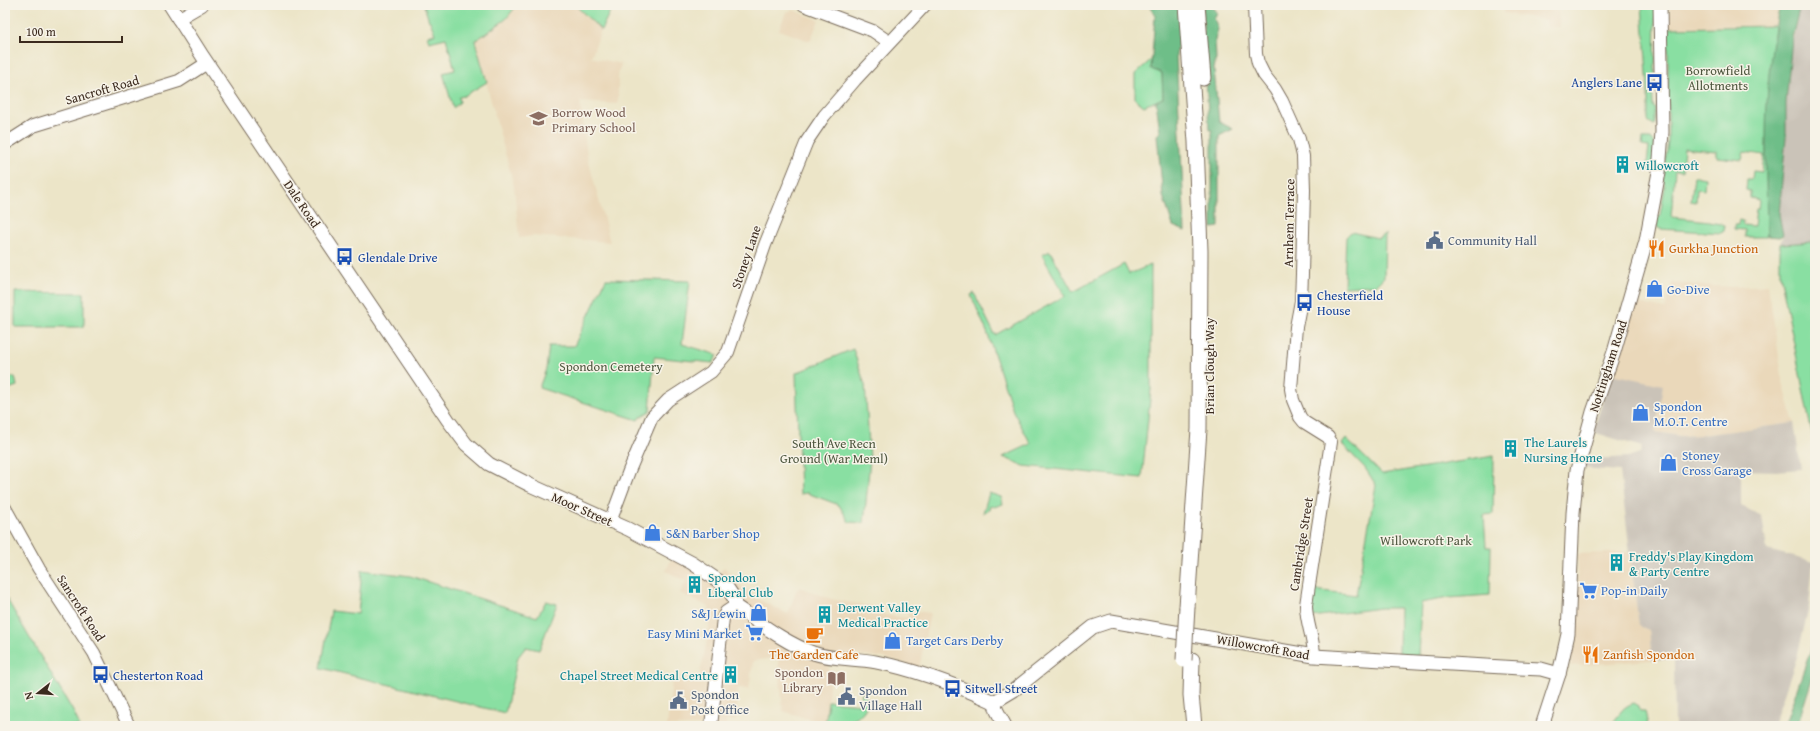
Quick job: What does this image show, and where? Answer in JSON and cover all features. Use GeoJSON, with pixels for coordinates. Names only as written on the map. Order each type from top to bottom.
{"type":"FeatureCollection","features":[{"type":"Feature","properties":{"kind":"highway","name":"Brian Clough Way"},"geometry":{"type":"LineString","coordinates":[[1185,726],[1183,701],[1188,660],[1199,429],[1200,251],[1196,142],[1186,5]]}},
{"type":"Feature","properties":{"kind":"highway","name":"Brian Clough Way"},"geometry":{"type":"LineString","coordinates":[[1191,607],[1207,447],[1209,385],[1208,178],[1203,78],[1196,5]]}},
{"type":"Feature","properties":{"kind":"highway","name":"Brian Clough Way"},"geometry":{"type":"LineString","coordinates":[[1188,660],[1194,726]]}},
{"type":"Feature","properties":{"kind":"main road","name":"Dale Road"},"geometry":{"type":"LineString","coordinates":[[170,5],[207,63],[435,401]]}},
{"type":"Feature","properties":{"kind":"main road","name":"Nottingham Road"},"geometry":{"type":"LineString","coordinates":[[1542,726],[1559,674],[1570,620],[1573,513],[1577,470],[1593,412],[1614,352],[1646,241],[1659,172],[1662,132],[1660,5]]}},
{"type":"Feature","properties":{"kind":"main road","name":"Moor Street"},"geometry":{"type":"LineString","coordinates":[[435,401],[463,441],[486,462],[516,479],[653,542],[712,575],[729,589],[735,600],[735,606]]}},
{"type":"Feature","properties":{"kind":"main road"},"geometry":{"type":"LineString","coordinates":[[735,606],[786,640],[812,653],[878,662],[955,684],[994,702],[996,711],[1005,726]]}},
{"type":"Feature","properties":{"kind":"main road","name":"Willowcroft Road"},"geometry":{"type":"LineString","coordinates":[[994,702],[1014,690],[1091,628],[1105,622],[1119,621],[1314,656],[1541,669],[1559,674]]}},
{"type":"Feature","properties":{"kind":"street"},"geometry":{"type":"LineString","coordinates":[[178,19],[202,5]]}},
{"type":"Feature","properties":{"kind":"street"},"geometry":{"type":"LineString","coordinates":[[804,5],[874,31],[889,42]]}},
{"type":"Feature","properties":{"kind":"street","name":"Stoney Lane"},"geometry":{"type":"LineString","coordinates":[[610,522],[628,471],[652,417],[668,400],[711,372],[728,352],[764,245],[807,141],[824,116],[889,42],[925,5]]}},
{"type":"Feature","properties":{"kind":"street","name":"Arnhem Terrace"},"geometry":{"type":"LineString","coordinates":[[1254,5],[1258,63],[1264,75],[1282,101],[1299,139],[1303,156],[1304,197],[1301,301],[1296,327],[1290,388],[1300,417],[1313,428],[1328,437]]}},
{"type":"Feature","properties":{"kind":"street","name":"Sancroft Road"},"geometry":{"type":"LineString","coordinates":[[5,144],[33,126],[179,81],[207,63]]}},
{"type":"Feature","properties":{"kind":"street","name":"Cambridge Street"},"geometry":{"type":"LineString","coordinates":[[1314,656],[1314,647],[1306,618],[1306,605],[1329,457],[1330,442],[1328,437]]}},
{"type":"Feature","properties":{"kind":"street","name":"Sancroft Road"},"geometry":{"type":"LineString","coordinates":[[5,508],[38,569],[94,653],[130,726]]}},
{"type":"Feature","properties":{"kind":"street"},"geometry":{"type":"LineString","coordinates":[[711,726],[723,618],[726,612],[735,606]]}},
{"type":"Feature","properties":{"kind":"shaded area","name":"Borrow Wood Primary School"},"geometry":{"type":"Polygon","coordinates":[[[517,5],[575,5],[601,30],[591,57],[621,64],[618,74],[618,104],[580,102],[587,155],[610,242],[533,236],[519,238],[514,186],[475,41],[506,19],[517,5]]]}},
{"type":"Feature","properties":{"kind":"shaded area"},"geometry":{"type":"Polygon","coordinates":[[[1505,5],[1551,5],[1557,7],[1560,27],[1547,27],[1546,20],[1504,13],[1505,5]]]}},
{"type":"Feature","properties":{"kind":"shaded area"},"geometry":{"type":"Polygon","coordinates":[[[1670,5],[1779,5],[1775,26],[1668,28],[1670,5]]]}},
{"type":"Feature","properties":{"kind":"shaded area"},"geometry":{"type":"Polygon","coordinates":[[[1800,5],[1815,5],[1815,242],[1780,244],[1783,235],[1779,214],[1786,137],[1786,103],[1790,53],[1800,5]]]}},
{"type":"Feature","properties":{"kind":"shaded area"},"geometry":{"type":"Polygon","coordinates":[[[793,10],[819,20],[810,41],[779,30],[786,12],[793,10]]]}},
{"type":"Feature","properties":{"kind":"shaded area"},"geometry":{"type":"Polygon","coordinates":[[[1672,283],[1730,287],[1768,285],[1783,382],[1794,423],[1701,435],[1680,436],[1655,432],[1611,374],[1635,302],[1665,309],[1672,283]]]}},
{"type":"Feature","properties":{"kind":"shaded area"},"geometry":{"type":"Polygon","coordinates":[[[1611,374],[1663,385],[1655,432],[1680,436],[1701,435],[1794,423],[1801,469],[1776,471],[1741,470],[1741,506],[1762,516],[1767,550],[1813,562],[1809,607],[1797,657],[1773,726],[1675,726],[1674,659],[1652,660],[1649,630],[1639,626],[1620,471],[1582,468],[1585,457],[1598,459],[1628,457],[1640,453],[1642,447],[1593,432],[1611,374]]]}},
{"type":"Feature","properties":{"kind":"shaded area"},"geometry":{"type":"Polygon","coordinates":[[[1630,552],[1639,626],[1649,630],[1652,660],[1570,666],[1576,631],[1578,554],[1630,552]]]}},
{"type":"Feature","properties":{"kind":"shaded area"},"geometry":{"type":"Polygon","coordinates":[[[672,557],[718,576],[724,567],[743,588],[756,598],[788,614],[796,591],[800,587],[831,599],[880,608],[880,614],[908,618],[909,610],[930,613],[919,669],[892,659],[870,656],[827,654],[830,678],[825,724],[783,711],[778,657],[753,661],[749,689],[738,688],[736,721],[726,720],[726,726],[667,726],[672,680],[698,682],[709,632],[709,607],[680,593],[686,581],[666,571],[672,557]]]}},
{"type":"Feature","properties":{"kind":"green space"},"geometry":{"type":"Polygon","coordinates":[[[424,5],[517,5],[506,19],[475,41],[487,82],[464,96],[459,97],[460,102],[453,108],[443,73],[455,70],[446,38],[429,42],[427,36],[435,34],[424,5]]]}},
{"type":"Feature","properties":{"kind":"green space"},"geometry":{"type":"Polygon","coordinates":[[[575,5],[613,5],[601,30],[575,5]]]}},
{"type":"Feature","properties":{"kind":"green space"},"geometry":{"type":"Polygon","coordinates":[[[1148,5],[1178,5],[1182,34],[1176,54],[1185,231],[1173,226],[1163,196],[1157,135],[1160,132],[1156,101],[1163,98],[1162,73],[1151,69],[1155,15],[1148,5]]]}},
{"type":"Feature","properties":{"kind":"green space"},"geometry":{"type":"Polygon","coordinates":[[[1203,5],[1212,5],[1217,13],[1214,18],[1218,29],[1215,40],[1216,59],[1214,69],[1219,122],[1233,129],[1219,136],[1219,227],[1212,228],[1212,130],[1209,130],[1203,5]]]}},
{"type":"Feature","properties":{"kind":"green space"},"geometry":{"type":"Polygon","coordinates":[[[1642,5],[1656,5],[1655,74],[1652,80],[1653,106],[1655,109],[1654,125],[1648,121],[1648,88],[1642,5]]]}},
{"type":"Feature","properties":{"kind":"green space"},"geometry":{"type":"Polygon","coordinates":[[[1780,5],[1800,5],[1792,38],[1786,103],[1786,137],[1779,214],[1783,235],[1779,237],[1767,236],[1766,120],[1770,62],[1780,5]]]}},
{"type":"Feature","properties":{"kind":"green space","name":"Borrowfield Allotments"},"geometry":{"type":"Polygon","coordinates":[[[1775,26],[1768,86],[1766,155],[1767,237],[1745,237],[1745,230],[1734,229],[1734,225],[1738,225],[1739,220],[1743,221],[1742,225],[1754,226],[1756,209],[1758,209],[1759,200],[1750,198],[1750,191],[1746,190],[1747,179],[1752,179],[1753,171],[1762,172],[1764,155],[1744,152],[1742,160],[1717,157],[1717,151],[1684,148],[1682,171],[1675,170],[1671,217],[1709,221],[1725,225],[1724,231],[1721,233],[1660,229],[1657,227],[1657,219],[1660,215],[1665,187],[1663,179],[1668,142],[1668,28],[1775,26]]]}},
{"type":"Feature","properties":{"kind":"green space"},"geometry":{"type":"Polygon","coordinates":[[[1152,59],[1151,69],[1162,73],[1163,98],[1144,106],[1135,99],[1135,74],[1152,59]]]}},
{"type":"Feature","properties":{"kind":"green space"},"geometry":{"type":"Polygon","coordinates":[[[1643,139],[1651,139],[1655,144],[1653,168],[1646,170],[1649,147],[1642,146],[1643,139]]]}},
{"type":"Feature","properties":{"kind":"green space"},"geometry":{"type":"Polygon","coordinates":[[[1694,176],[1705,178],[1704,190],[1697,189],[1696,202],[1691,201],[1694,176]]]}},
{"type":"Feature","properties":{"kind":"green space"},"geometry":{"type":"Polygon","coordinates":[[[1351,232],[1378,238],[1385,234],[1384,277],[1376,285],[1344,287],[1346,237],[1351,232]]]}},
{"type":"Feature","properties":{"kind":"green space"},"geometry":{"type":"Polygon","coordinates":[[[1815,242],[1815,449],[1780,274],[1780,244],[1815,242]]]}},
{"type":"Feature","properties":{"kind":"green space"},"geometry":{"type":"Polygon","coordinates":[[[1050,251],[1073,292],[1124,264],[1129,274],[1151,265],[1151,389],[1142,478],[1024,466],[1003,457],[1031,444],[1013,411],[987,332],[971,295],[974,293],[995,335],[1065,296],[1042,255],[1050,251]]]}},
{"type":"Feature","properties":{"kind":"green space","name":"Spondon Cemetery"},"geometry":{"type":"Polygon","coordinates":[[[606,279],[690,281],[682,344],[718,355],[713,363],[654,357],[650,411],[638,420],[539,388],[546,369],[549,346],[574,346],[606,279]]]}},
{"type":"Feature","properties":{"kind":"green space"},"geometry":{"type":"Polygon","coordinates":[[[15,292],[84,293],[84,327],[15,327],[15,292]]]}},
{"type":"Feature","properties":{"kind":"green space","name":"South Ave Recn Ground (War Meml)"},"geometry":{"type":"Polygon","coordinates":[[[853,349],[865,385],[870,459],[864,523],[849,522],[839,505],[807,493],[800,494],[796,373],[853,349]]]}},
{"type":"Feature","properties":{"kind":"green space"},"geometry":{"type":"Polygon","coordinates":[[[5,377],[15,377],[17,386],[5,390],[5,377]]]}},
{"type":"Feature","properties":{"kind":"green space","name":"Willowcroft Park"},"geometry":{"type":"Polygon","coordinates":[[[1346,439],[1382,474],[1494,456],[1493,514],[1484,515],[1486,547],[1491,547],[1490,595],[1448,598],[1421,603],[1418,656],[1399,655],[1400,608],[1380,608],[1312,617],[1314,590],[1356,595],[1376,485],[1365,468],[1342,444],[1346,439]]]}},
{"type":"Feature","properties":{"kind":"green space"},"geometry":{"type":"Polygon","coordinates":[[[989,493],[1001,497],[1003,504],[989,507],[990,509],[983,513],[989,493]]]}},
{"type":"Feature","properties":{"kind":"green space"},"geometry":{"type":"Polygon","coordinates":[[[362,570],[410,576],[537,617],[546,601],[557,604],[539,650],[526,647],[518,657],[505,713],[321,668],[331,611],[358,614],[362,570]]]}},
{"type":"Feature","properties":{"kind":"green space"},"geometry":{"type":"Polygon","coordinates":[[[5,596],[74,713],[80,726],[5,726],[5,596]]]}},
{"type":"Feature","properties":{"kind":"green space"},"geometry":{"type":"Polygon","coordinates":[[[1815,630],[1815,676],[1813,676],[1797,726],[1784,726],[1810,652],[1815,630]]]}},
{"type":"Feature","properties":{"kind":"green space"},"geometry":{"type":"Polygon","coordinates":[[[862,692],[867,698],[867,702],[862,713],[853,718],[852,726],[825,726],[828,701],[861,704],[862,692]]]}},
{"type":"Feature","properties":{"kind":"green space"},"geometry":{"type":"Polygon","coordinates":[[[1634,703],[1639,706],[1640,711],[1645,711],[1648,726],[1610,726],[1626,707],[1634,703]]]}},
{"type":"Feature","properties":{"kind":"place","name":"Anglers Lane"},"geometry":{"type":"Point","coordinates":[1655,82]}},
{"type":"Feature","properties":{"kind":"place","name":"Borrow Wood Primary School"},"geometry":{"type":"Point","coordinates":[539,119]}},
{"type":"Feature","properties":{"kind":"place","name":"Willowcroft"},"geometry":{"type":"Point","coordinates":[1622,165]}},
{"type":"Feature","properties":{"kind":"place","name":"Community Hall"},"geometry":{"type":"Point","coordinates":[1435,240]}},
{"type":"Feature","properties":{"kind":"place","name":"Gurkha Junction"},"geometry":{"type":"Point","coordinates":[1656,248]}},
{"type":"Feature","properties":{"kind":"place","name":"Glendale Drive"},"geometry":{"type":"Point","coordinates":[345,257]}},
{"type":"Feature","properties":{"kind":"place","name":"Go-Dive"},"geometry":{"type":"Point","coordinates":[1654,289]}},
{"type":"Feature","properties":{"kind":"place","name":"Chesterfield House"},"geometry":{"type":"Point","coordinates":[1304,302]}},
{"type":"Feature","properties":{"kind":"place","name":"Spondon M.O.T. Centre"},"geometry":{"type":"Point","coordinates":[1641,413]}},
{"type":"Feature","properties":{"kind":"place","name":"The Laurels Nursing Home"},"geometry":{"type":"Point","coordinates":[1511,449]}},
{"type":"Feature","properties":{"kind":"place","name":"Stoney Cross Garage"},"geometry":{"type":"Point","coordinates":[1669,462]}},
{"type":"Feature","properties":{"kind":"place","name":"S&N Barber Shop"},"geometry":{"type":"Point","coordinates":[653,533]}},
{"type":"Feature","properties":{"kind":"place","name":"Freddy's Play Kingdom & Party Centre"},"geometry":{"type":"Point","coordinates":[1616,563]}},
{"type":"Feature","properties":{"kind":"place","name":"Spondon Liberal Club"},"geometry":{"type":"Point","coordinates":[695,584]}},
{"type":"Feature","properties":{"kind":"place","name":"Pop-in Daily"},"geometry":{"type":"Point","coordinates":[1588,590]}},
{"type":"Feature","properties":{"kind":"place","name":"S&J Lewin"},"geometry":{"type":"Point","coordinates":[759,613]}},
{"type":"Feature","properties":{"kind":"place","name":"Derwent Valley Medical Practice"},"geometry":{"type":"Point","coordinates":[825,614]}},
{"type":"Feature","properties":{"kind":"place","name":"Easy Mini Market"},"geometry":{"type":"Point","coordinates":[755,633]}},
{"type":"Feature","properties":{"kind":"place","name":"The Garden Cafe"},"geometry":{"type":"Point","coordinates":[814,635]}},
{"type":"Feature","properties":{"kind":"place","name":"Target Cars Derby"},"geometry":{"type":"Point","coordinates":[893,640]}},
{"type":"Feature","properties":{"kind":"place","name":"Zanfish Spondon"},"geometry":{"type":"Point","coordinates":[1590,654]}},
{"type":"Feature","properties":{"kind":"place","name":"Chesterton Road"},"geometry":{"type":"Point","coordinates":[100,675]}},
{"type":"Feature","properties":{"kind":"place","name":"Chapel Street Medical Centre"},"geometry":{"type":"Point","coordinates":[731,675]}},
{"type":"Feature","properties":{"kind":"place","name":"Spondon Library"},"geometry":{"type":"Point","coordinates":[836,679]}},
{"type":"Feature","properties":{"kind":"place","name":"Sitwell Street"},"geometry":{"type":"Point","coordinates":[952,688]}},
{"type":"Feature","properties":{"kind":"place","name":"Spondon Village Hall"},"geometry":{"type":"Point","coordinates":[846,697]}},
{"type":"Feature","properties":{"kind":"place","name":"Spondon Post Office"},"geometry":{"type":"Point","coordinates":[678,701]}}]}
